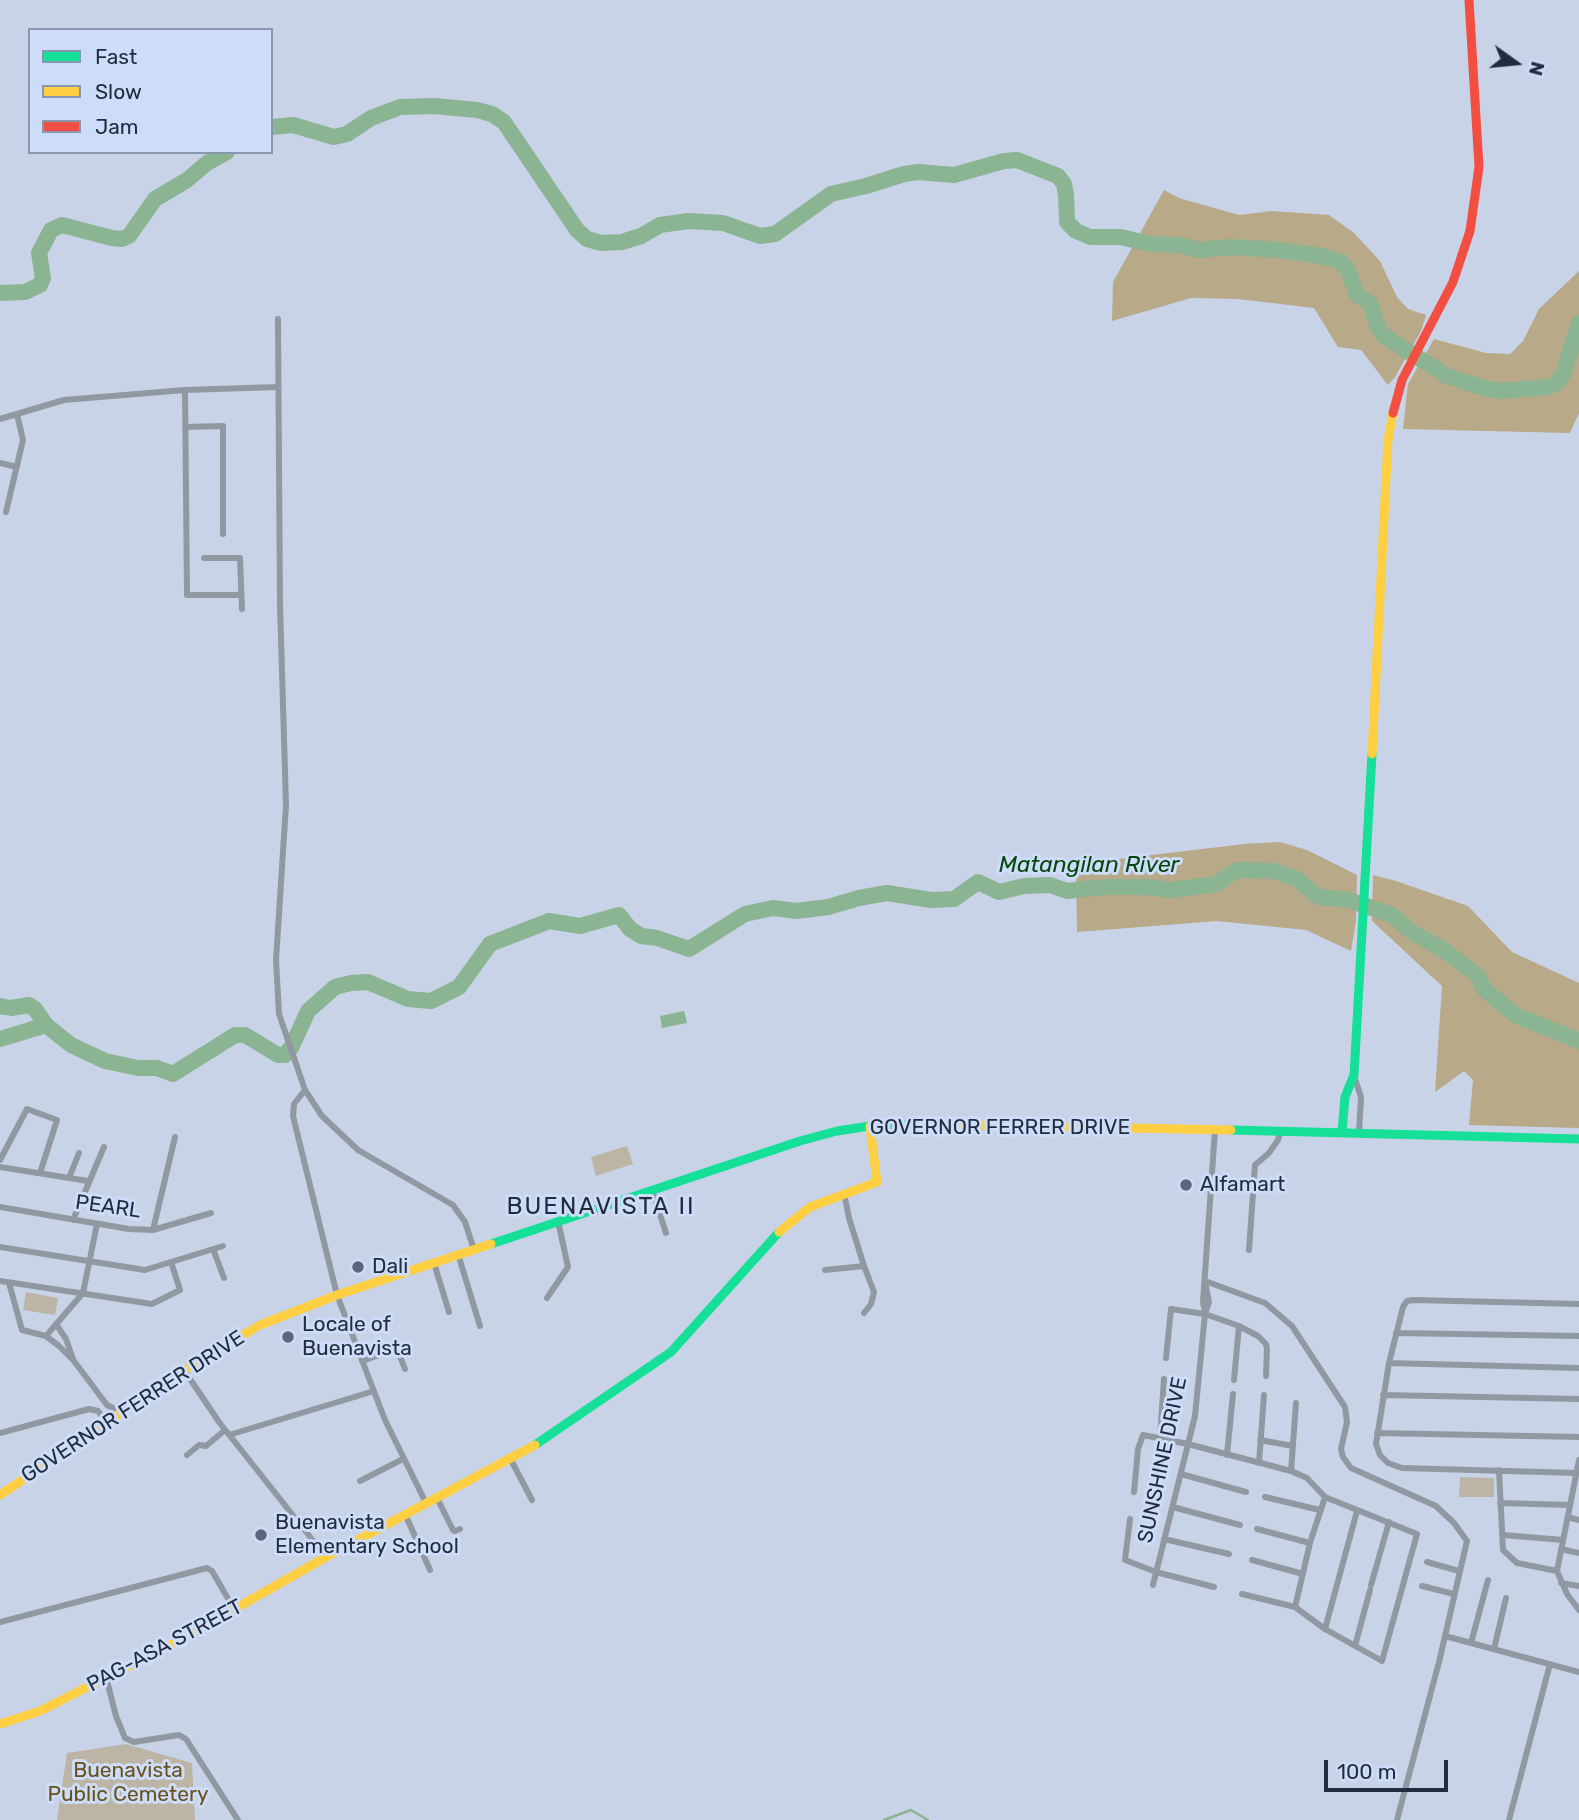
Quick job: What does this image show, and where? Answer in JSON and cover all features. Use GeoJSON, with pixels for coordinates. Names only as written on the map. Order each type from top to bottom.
{"type":"FeatureCollection","features":[{"type":"Feature","properties":{"kind":"street"},"geometry":{"type":"LineString","coordinates":[[1342,1132],[1345,1097],[1354,1075],[1388,440],[1402,380],[1453,282],[1470,231],[1479,167],[1469,0]]}},
{"type":"Feature","properties":{"kind":"street"},"geometry":{"type":"LineString","coordinates":[[278,319],[280,605],[286,805],[276,960],[281,1021],[305,1090],[322,1116],[349,1143],[453,1205],[465,1222],[474,1250]]}},
{"type":"Feature","properties":{"kind":"street"},"geometry":{"type":"LineString","coordinates":[[0,419],[64,400],[185,390],[278,387]]}},
{"type":"Feature","properties":{"kind":"street"},"geometry":{"type":"LineString","coordinates":[[185,390],[187,595],[241,595]]}},
{"type":"Feature","properties":{"kind":"street"},"geometry":{"type":"LineString","coordinates":[[6,512],[23,440],[17,414]]}},
{"type":"Feature","properties":{"kind":"street"},"geometry":{"type":"LineString","coordinates":[[185,427],[223,426],[223,534]]}},
{"type":"Feature","properties":{"kind":"street"},"geometry":{"type":"LineString","coordinates":[[0,463],[17,467]]}},
{"type":"Feature","properties":{"kind":"street"},"geometry":{"type":"LineString","coordinates":[[204,558],[240,558],[242,609]]}},
{"type":"Feature","properties":{"kind":"street"},"geometry":{"type":"LineString","coordinates":[[1354,1075],[1361,1097],[1359,1132]]}},
{"type":"Feature","properties":{"kind":"street"},"geometry":{"type":"LineString","coordinates":[[305,1090],[294,1104],[293,1116],[337,1295],[373,1391],[426,1503]]}},
{"type":"Feature","properties":{"kind":"street"},"geometry":{"type":"LineString","coordinates":[[0,1160],[27,1110],[57,1120],[40,1173]]}},
{"type":"Feature","properties":{"kind":"street","name":"GOVERNOR FERRER DRIVE"},"geometry":{"type":"LineString","coordinates":[[0,1494],[184,1370],[260,1325],[337,1295],[800,1141],[870,1126],[912,1124],[1579,1139]]}},
{"type":"Feature","properties":{"kind":"street","name":"PAG-ASA STREET"},"geometry":{"type":"LineString","coordinates":[[0,1724],[40,1711],[106,1677],[405,1514],[511,1460],[555,1433],[671,1352],[776,1234],[810,1207],[877,1182],[870,1126]]}},
{"type":"Feature","properties":{"kind":"street","name":"SUNSHINE DRIVE"},"geometry":{"type":"LineString","coordinates":[[1153,1585],[1198,1396],[1205,1314],[1209,1302],[1205,1281],[1215,1130]]}},
{"type":"Feature","properties":{"kind":"street"},"geometry":{"type":"LineString","coordinates":[[1249,1250],[1255,1165],[1265,1158],[1276,1144],[1280,1132]]}},
{"type":"Feature","properties":{"kind":"street"},"geometry":{"type":"LineString","coordinates":[[153,1230],[175,1136]]}},
{"type":"Feature","properties":{"kind":"street"},"geometry":{"type":"LineString","coordinates":[[73,1220],[104,1147]]}},
{"type":"Feature","properties":{"kind":"street"},"geometry":{"type":"LineString","coordinates":[[69,1178],[79,1153]]}},
{"type":"Feature","properties":{"kind":"street"},"geometry":{"type":"LineString","coordinates":[[0,1167],[88,1181]]}},
{"type":"Feature","properties":{"kind":"street"},"geometry":{"type":"LineString","coordinates":[[652,1190],[666,1233]]}},
{"type":"Feature","properties":{"kind":"street"},"geometry":{"type":"LineString","coordinates":[[844,1194],[849,1219],[874,1292],[871,1304],[864,1313]]}},
{"type":"Feature","properties":{"kind":"street","name":"PEARL"},"geometry":{"type":"LineString","coordinates":[[0,1208],[129,1229],[153,1230],[211,1213]]}},
{"type":"Feature","properties":{"kind":"street"},"geometry":{"type":"LineString","coordinates":[[547,1298],[568,1267],[558,1221]]}},
{"type":"Feature","properties":{"kind":"street"},"geometry":{"type":"LineString","coordinates":[[46,1336],[83,1293],[97,1224]]}},
{"type":"Feature","properties":{"kind":"street"},"geometry":{"type":"LineString","coordinates":[[0,1247],[145,1270],[223,1246]]}},
{"type":"Feature","properties":{"kind":"street"},"geometry":{"type":"LineString","coordinates":[[213,1249],[223,1279]]}},
{"type":"Feature","properties":{"kind":"street"},"geometry":{"type":"LineString","coordinates":[[458,1254],[480,1326]]}},
{"type":"Feature","properties":{"kind":"street"},"geometry":{"type":"LineString","coordinates":[[0,1281],[152,1304],[180,1290],[171,1262]]}},
{"type":"Feature","properties":{"kind":"street"},"geometry":{"type":"LineString","coordinates":[[434,1263],[449,1312]]}},
{"type":"Feature","properties":{"kind":"street"},"geometry":{"type":"LineString","coordinates":[[825,1270],[864,1266]]}},
{"type":"Feature","properties":{"kind":"street"},"geometry":{"type":"LineString","coordinates":[[1205,1281],[1265,1303],[1292,1326],[1345,1407],[1347,1422],[1342,1439],[1343,1457],[1351,1468],[1436,1506],[1454,1523],[1467,1541],[1446,1636],[1397,1820]]}},
{"type":"Feature","properties":{"kind":"street"},"geometry":{"type":"LineString","coordinates":[[9,1283],[22,1330],[46,1336],[74,1361],[107,1405],[122,1413]]}},
{"type":"Feature","properties":{"kind":"street"},"geometry":{"type":"LineString","coordinates":[[1576,1473],[1402,1468],[1388,1463],[1380,1455],[1376,1444],[1389,1363],[1406,1301],[1579,1304]]}},
{"type":"Feature","properties":{"kind":"street"},"geometry":{"type":"LineString","coordinates":[[1166,1358],[1171,1309],[1205,1314],[1239,1326],[1258,1336],[1266,1344],[1266,1376]]}},
{"type":"Feature","properties":{"kind":"street"},"geometry":{"type":"LineString","coordinates":[[56,1324],[66,1339],[74,1361]]}},
{"type":"Feature","properties":{"kind":"street"},"geometry":{"type":"LineString","coordinates":[[1234,1380],[1239,1326]]}},
{"type":"Feature","properties":{"kind":"street"},"geometry":{"type":"LineString","coordinates":[[1396,1333],[1579,1336]]}},
{"type":"Feature","properties":{"kind":"street"},"geometry":{"type":"LineString","coordinates":[[362,1361],[397,1349],[405,1369]]}},
{"type":"Feature","properties":{"kind":"street"},"geometry":{"type":"LineString","coordinates":[[1389,1363],[1579,1368]]}},
{"type":"Feature","properties":{"kind":"street"},"geometry":{"type":"LineString","coordinates":[[184,1370],[227,1433],[326,1557]]}},
{"type":"Feature","properties":{"kind":"street"},"geometry":{"type":"LineString","coordinates":[[1160,1438],[1164,1379]]}},
{"type":"Feature","properties":{"kind":"street"},"geometry":{"type":"LineString","coordinates":[[187,1455],[199,1445],[206,1446],[227,1433],[373,1391]]}},
{"type":"Feature","properties":{"kind":"street"},"geometry":{"type":"LineString","coordinates":[[1227,1455],[1233,1394]]}},
{"type":"Feature","properties":{"kind":"street"},"geometry":{"type":"LineString","coordinates":[[1258,1463],[1264,1395]]}},
{"type":"Feature","properties":{"kind":"street"},"geometry":{"type":"LineString","coordinates":[[1383,1395],[1579,1399]]}},
{"type":"Feature","properties":{"kind":"street"},"geometry":{"type":"LineString","coordinates":[[1291,1471],[1296,1403]]}},
{"type":"Feature","properties":{"kind":"street"},"geometry":{"type":"LineString","coordinates":[[0,1433],[94,1409],[107,1423]]}},
{"type":"Feature","properties":{"kind":"street"},"geometry":{"type":"LineString","coordinates":[[1377,1433],[1579,1437]]}},
{"type":"Feature","properties":{"kind":"street"},"geometry":{"type":"LineString","coordinates":[[1134,1492],[1138,1449],[1143,1435],[1291,1471],[1307,1478],[1325,1497],[1417,1534],[1382,1661],[1325,1629],[1295,1607],[1242,1594]]}},
{"type":"Feature","properties":{"kind":"street"},"geometry":{"type":"LineString","coordinates":[[1260,1440],[1293,1446]]}},
{"type":"Feature","properties":{"kind":"street"},"geometry":{"type":"LineString","coordinates":[[360,1481],[403,1459]]}},
{"type":"Feature","properties":{"kind":"street"},"geometry":{"type":"LineString","coordinates":[[511,1460],[532,1500]]}},
{"type":"Feature","properties":{"kind":"street"},"geometry":{"type":"LineString","coordinates":[[1579,1460],[1576,1486],[1557,1571],[1561,1583],[1579,1610]]}},
{"type":"Feature","properties":{"kind":"street"},"geometry":{"type":"LineString","coordinates":[[1499,1470],[1503,1550],[1512,1560],[1527,1566],[1557,1571]]}},
{"type":"Feature","properties":{"kind":"street"},"geometry":{"type":"LineString","coordinates":[[1181,1474],[1246,1492]]}},
{"type":"Feature","properties":{"kind":"street"},"geometry":{"type":"LineString","coordinates":[[1265,1497],[1321,1510]]}},
{"type":"Feature","properties":{"kind":"street"},"geometry":{"type":"LineString","coordinates":[[1295,1607],[1310,1543],[1325,1497]]}},
{"type":"Feature","properties":{"kind":"street"},"geometry":{"type":"LineString","coordinates":[[437,1499],[453,1530],[460,1529]]}},
{"type":"Feature","properties":{"kind":"street"},"geometry":{"type":"LineString","coordinates":[[1500,1503],[1570,1505]]}},
{"type":"Feature","properties":{"kind":"street"},"geometry":{"type":"LineString","coordinates":[[1173,1507],[1240,1525]]}},
{"type":"Feature","properties":{"kind":"street"},"geometry":{"type":"LineString","coordinates":[[1325,1629],[1357,1511]]}},
{"type":"Feature","properties":{"kind":"street"},"geometry":{"type":"LineString","coordinates":[[405,1514],[430,1570]]}},
{"type":"Feature","properties":{"kind":"street"},"geometry":{"type":"LineString","coordinates":[[1568,1517],[1579,1520]]}},
{"type":"Feature","properties":{"kind":"street"},"geometry":{"type":"LineString","coordinates":[[1130,1519],[1125,1560],[1156,1572],[1214,1587]]}},
{"type":"Feature","properties":{"kind":"street"},"geometry":{"type":"LineString","coordinates":[[1355,1646],[1389,1522]]}},
{"type":"Feature","properties":{"kind":"street"},"geometry":{"type":"LineString","coordinates":[[1257,1529],[1310,1543]]}},
{"type":"Feature","properties":{"kind":"street"},"geometry":{"type":"LineString","coordinates":[[1503,1535],[1563,1540]]}},
{"type":"Feature","properties":{"kind":"street"},"geometry":{"type":"LineString","coordinates":[[1164,1539],[1229,1554]]}},
{"type":"Feature","properties":{"kind":"street"},"geometry":{"type":"LineString","coordinates":[[1561,1549],[1579,1553]]}},
{"type":"Feature","properties":{"kind":"street"},"geometry":{"type":"LineString","coordinates":[[1252,1560],[1303,1574]]}},
{"type":"Feature","properties":{"kind":"street"},"geometry":{"type":"LineString","coordinates":[[1427,1562],[1459,1571]]}},
{"type":"Feature","properties":{"kind":"street"},"geometry":{"type":"LineString","coordinates":[[0,1622],[207,1568],[212,1571],[234,1609]]}},
{"type":"Feature","properties":{"kind":"street"},"geometry":{"type":"LineString","coordinates":[[1471,1643],[1488,1580]]}},
{"type":"Feature","properties":{"kind":"street"},"geometry":{"type":"LineString","coordinates":[[1561,1583],[1579,1586]]}},
{"type":"Feature","properties":{"kind":"street"},"geometry":{"type":"LineString","coordinates":[[1422,1586],[1454,1594]]}},
{"type":"Feature","properties":{"kind":"street"},"geometry":{"type":"LineString","coordinates":[[1494,1649],[1506,1598]]}},
{"type":"Feature","properties":{"kind":"street"},"geometry":{"type":"LineString","coordinates":[[1446,1636],[1579,1672]]}},
{"type":"Feature","properties":{"kind":"street"},"geometry":{"type":"LineString","coordinates":[[1509,1820],[1550,1664]]}},
{"type":"Feature","properties":{"kind":"street"},"geometry":{"type":"LineString","coordinates":[[106,1677],[125,1738],[134,1742],[179,1735],[186,1739],[238,1820]]}},
{"type":"Feature","properties":{"kind":"green space"},"geometry":{"type":"Polygon","coordinates":[[[627,1146],[633,1164],[596,1176],[591,1157],[627,1146]]]}},
{"type":"Feature","properties":{"kind":"green space"},"geometry":{"type":"Polygon","coordinates":[[[26,1292],[58,1298],[55,1315],[23,1310],[26,1292]]]}},
{"type":"Feature","properties":{"kind":"green space"},"geometry":{"type":"Polygon","coordinates":[[[1460,1477],[1494,1478],[1494,1497],[1459,1497],[1460,1477]]]}},
{"type":"Feature","properties":{"kind":"green space","name":"Buenavista Public Cemetery"},"geometry":{"type":"Polygon","coordinates":[[[126,1744],[192,1763],[195,1820],[57,1820],[67,1753],[126,1744]]]}},
{"type":"Feature","properties":{"kind":"shaded area"},"geometry":{"type":"Polygon","coordinates":[[[1164,190],[1179,198],[1239,215],[1272,211],[1329,215],[1354,233],[1380,261],[1397,297],[1408,309],[1426,315],[1421,331],[1395,377],[1388,385],[1361,350],[1338,347],[1314,308],[1238,299],[1191,298],[1112,321],[1113,282],[1164,190]]]}},
{"type":"Feature","properties":{"kind":"shaded area"},"geometry":{"type":"Polygon","coordinates":[[[1579,271],[1579,413],[1570,433],[1403,429],[1408,384],[1434,339],[1486,353],[1510,354],[1523,341],[1539,309],[1579,271]]]}},
{"type":"Feature","properties":{"kind":"shaded area"},"geometry":{"type":"Polygon","coordinates":[[[1280,842],[1307,850],[1357,875],[1356,921],[1351,951],[1306,930],[1217,921],[1077,932],[1076,864],[1280,842]]]}},
{"type":"Feature","properties":{"kind":"shaded area"},"geometry":{"type":"Polygon","coordinates":[[[1373,875],[1468,906],[1512,952],[1579,983],[1579,1128],[1469,1125],[1473,1080],[1464,1071],[1435,1092],[1442,986],[1372,921],[1373,875]]]}},
{"type":"Feature","properties":{"kind":"shaded area"},"geometry":{"type":"Polygon","coordinates":[[[684,1011],[687,1023],[662,1028],[660,1016],[684,1011]]]}},
{"type":"Feature","properties":{"kind":"waterway"},"geometry":{"type":"LineString","coordinates":[[273,127],[293,125],[334,137],[347,134],[371,118],[400,107],[434,106],[492,114],[504,122],[577,230],[587,239],[601,243],[622,242],[641,236],[660,225],[688,221],[723,223],[760,236],[775,234],[831,194],[904,174],[918,172],[954,175],[1017,160],[1058,176],[1064,184],[1067,222],[1076,231],[1090,237],[1121,237],[1150,244],[1179,245],[1199,250],[1231,247],[1280,250],[1341,262],[1348,270],[1357,295],[1370,303],[1384,336],[1447,376],[1487,389],[1501,391],[1556,384],[1563,375],[1579,323]]}},
{"type":"Feature","properties":{"kind":"waterway"},"geometry":{"type":"LineString","coordinates":[[0,293],[25,292],[40,285],[43,278],[39,253],[51,230],[62,225],[112,238],[122,239],[129,236],[155,199],[223,154]]}},
{"type":"Feature","properties":{"kind":"waterway","name":"Matangilan River"},"geometry":{"type":"LineString","coordinates":[[0,1039],[46,1025],[71,1045],[105,1061],[138,1068],[157,1068],[173,1074],[235,1035],[245,1035],[278,1055],[285,1055],[308,1011],[335,987],[368,982],[408,999],[431,1001],[459,987],[490,944],[549,921],[580,926],[619,915],[630,929],[641,936],[657,938],[689,949],[745,914],[773,908],[797,911],[828,907],[887,893],[931,900],[954,899],[978,882],[999,892],[1024,886],[1050,885],[1067,891],[1106,887],[1172,890],[1216,884],[1237,870],[1275,871],[1297,879],[1318,897],[1349,900],[1392,915],[1413,933],[1444,950],[1478,976],[1484,989],[1515,1015],[1579,1041]]}},
{"type":"Feature","properties":{"kind":"waterway"},"geometry":{"type":"LineString","coordinates":[[0,1006],[11,1008],[29,1005],[46,1025]]}},
{"type":"Feature","properties":{"kind":"waterway"},"geometry":{"type":"LineString","coordinates":[[884,1820],[911,1810],[928,1820]]}},
{"type":"Feature","properties":{"kind":"traffic: fast"},"geometry":{"type":"LineString","coordinates":[[1342,1132],[1345,1097],[1354,1075],[1372,754]]}},
{"type":"Feature","properties":{"kind":"traffic: fast"},"geometry":{"type":"LineString","coordinates":[[491,1244],[800,1141],[870,1126],[923,1124]]}},
{"type":"Feature","properties":{"kind":"traffic: fast"},"geometry":{"type":"LineString","coordinates":[[1231,1130],[1579,1139]]}},
{"type":"Feature","properties":{"kind":"traffic: fast"},"geometry":{"type":"LineString","coordinates":[[535,1445],[671,1352],[779,1232]]}},
{"type":"Feature","properties":{"kind":"traffic: slow"},"geometry":{"type":"LineString","coordinates":[[1372,754],[1388,440],[1393,413]]}},
{"type":"Feature","properties":{"kind":"traffic: slow"},"geometry":{"type":"LineString","coordinates":[[923,1124],[1231,1130]]}},
{"type":"Feature","properties":{"kind":"traffic: slow"},"geometry":{"type":"LineString","coordinates":[[779,1232],[810,1207],[877,1182],[870,1126]]}},
{"type":"Feature","properties":{"kind":"traffic: slow"},"geometry":{"type":"LineString","coordinates":[[0,1495],[184,1370],[260,1325],[337,1295],[491,1244]]}},
{"type":"Feature","properties":{"kind":"traffic: slow"},"geometry":{"type":"LineString","coordinates":[[0,1724],[40,1711],[180,1640],[326,1557],[535,1445]]}},
{"type":"Feature","properties":{"kind":"traffic: jam"},"geometry":{"type":"LineString","coordinates":[[1393,413],[1402,380],[1453,282],[1470,231],[1479,167],[1469,0]]}},
{"type":"Feature","properties":{"kind":"place","name":"Alfamart"},"geometry":{"type":"Point","coordinates":[1186,1185]}},
{"type":"Feature","properties":{"kind":"place","name":"Dali"},"geometry":{"type":"Point","coordinates":[358,1267]}},
{"type":"Feature","properties":{"kind":"place","name":"Locale of Buenavista"},"geometry":{"type":"Point","coordinates":[288,1337]}},
{"type":"Feature","properties":{"kind":"place","name":"Buenavista Elementary School"},"geometry":{"type":"Point","coordinates":[261,1535]}},
{"type":"Feature","properties":{"kind":"district","name":"BUENAVISTA II"},"geometry":{"type":"Point","coordinates":[601,1207]}}]}
